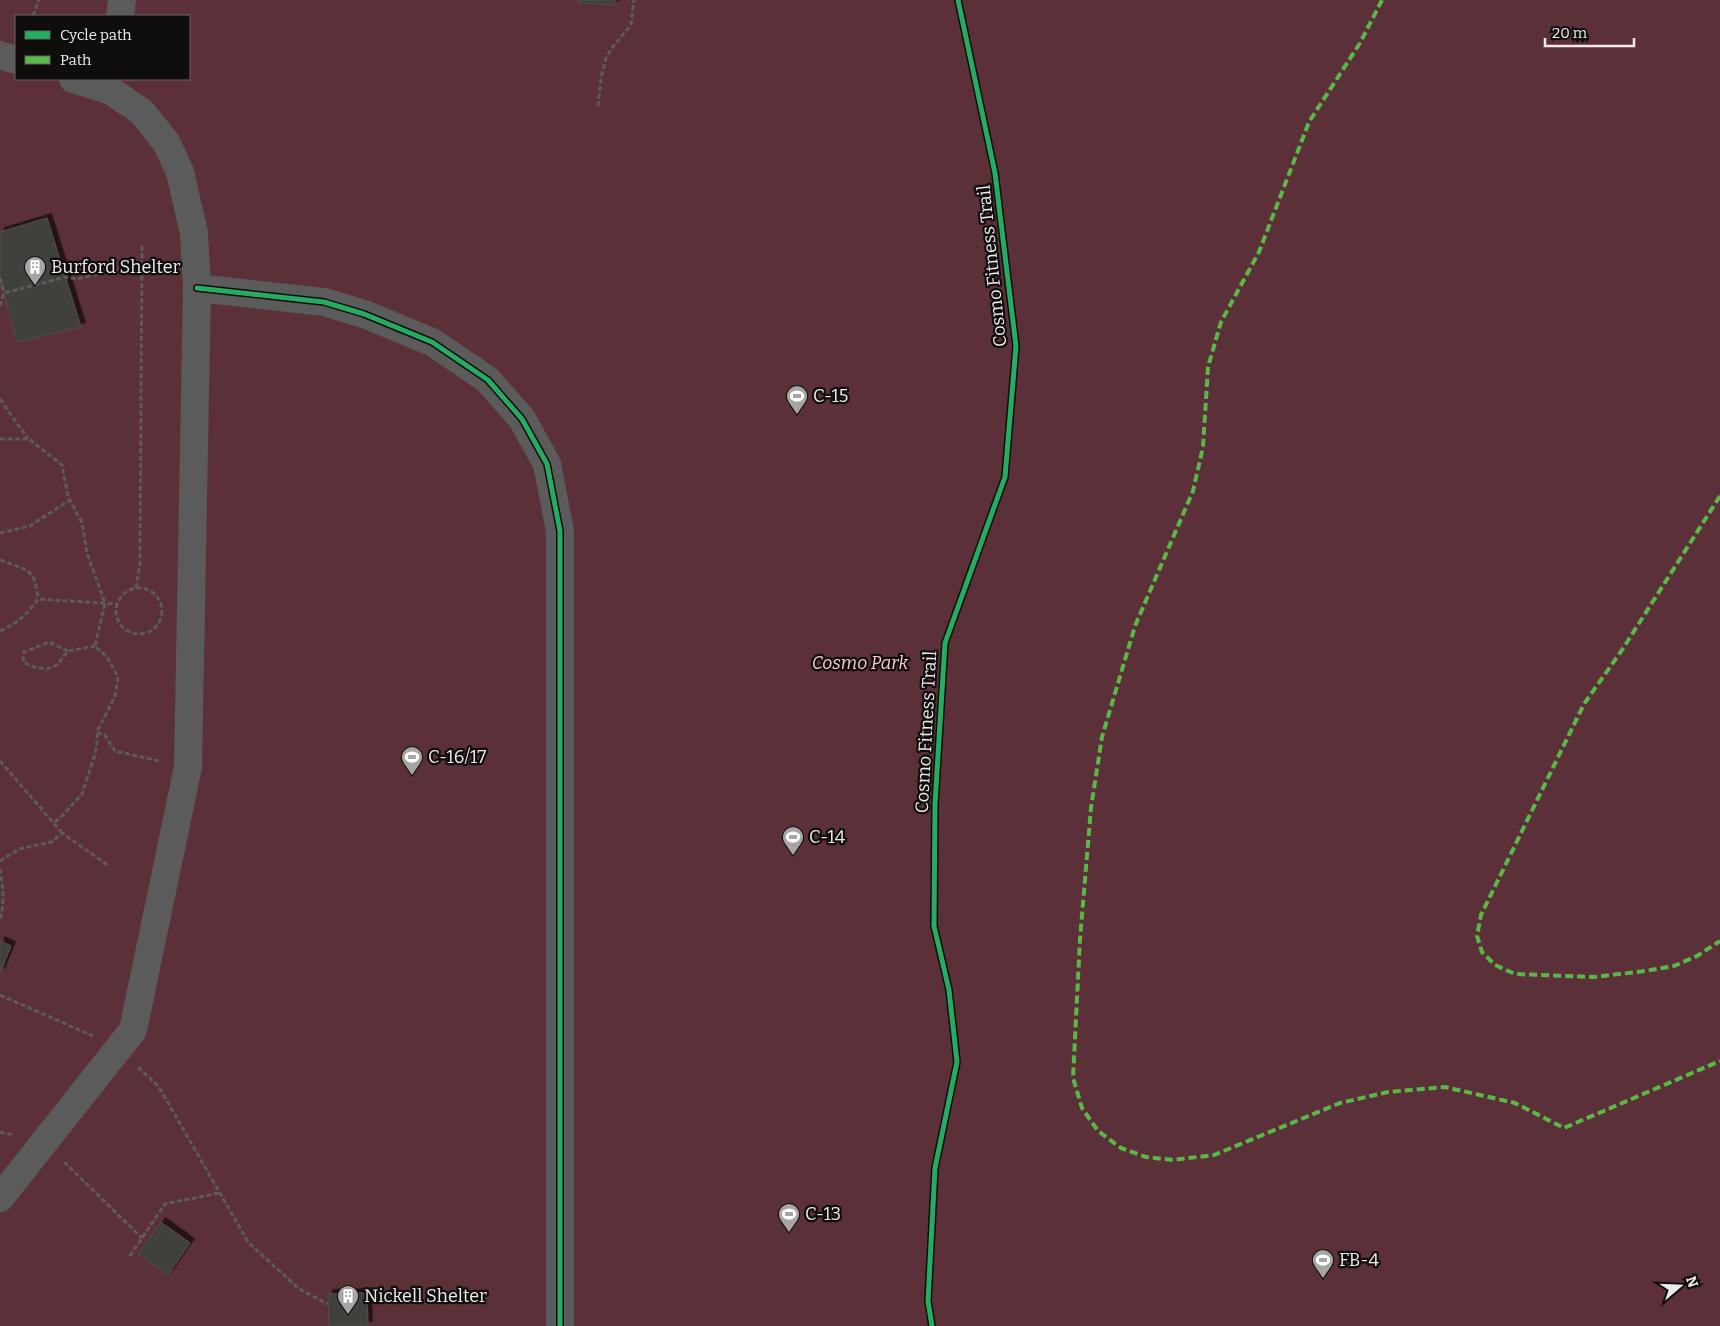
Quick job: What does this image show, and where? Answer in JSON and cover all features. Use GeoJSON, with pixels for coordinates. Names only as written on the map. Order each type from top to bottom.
{"type":"FeatureCollection","features":[{"type":"Feature","properties":{"kind":"street"},"geometry":{"type":"LineString","coordinates":[[120,15],[122,0]]}},
{"type":"Feature","properties":{"kind":"street"},"geometry":{"type":"LineString","coordinates":[[0,55],[15,60]]}},
{"type":"Feature","properties":{"kind":"street"},"geometry":{"type":"LineString","coordinates":[[0,1198],[133,1030],[188,767],[197,278],[194,233],[180,172],[166,142],[142,112],[112,85],[80,80]]}},
{"type":"Feature","properties":{"kind":"street"},"geometry":{"type":"LineString","coordinates":[[197,278],[324,302],[364,314],[432,342],[488,380],[522,419],[547,464],[560,532],[560,1326]]}},
{"type":"Feature","properties":{"kind":"path"},"geometry":{"type":"LineString","coordinates":[[33,15],[39,0]]}},
{"type":"Feature","properties":{"kind":"path"},"geometry":{"type":"LineString","coordinates":[[598,106],[601,78],[606,58],[631,25],[634,0]]}},
{"type":"Feature","properties":{"kind":"path"},"geometry":{"type":"LineString","coordinates":[[136,588],[140,563],[142,244]]}},
{"type":"Feature","properties":{"kind":"path"},"geometry":{"type":"LineString","coordinates":[[4,293],[66,277],[77,279],[134,266],[197,278]]}},
{"type":"Feature","properties":{"kind":"path"},"geometry":{"type":"LineString","coordinates":[[0,278],[4,293],[0,306]]}},
{"type":"Feature","properties":{"kind":"path"},"geometry":{"type":"LineString","coordinates":[[0,399],[29,439],[62,465],[68,496],[82,523],[87,553],[105,603],[95,646]]}},
{"type":"Feature","properties":{"kind":"path"},"geometry":{"type":"LineString","coordinates":[[0,439],[29,439]]}},
{"type":"Feature","properties":{"kind":"path"},"geometry":{"type":"LineString","coordinates":[[0,533],[30,526],[70,500]]}},
{"type":"Feature","properties":{"kind":"path"},"geometry":{"type":"LineString","coordinates":[[0,560],[24,568],[33,575],[37,586],[38,599],[30,610],[15,624],[0,630]]}},
{"type":"Feature","properties":{"kind":"path"},"geometry":{"type":"LineString","coordinates":[[136,588],[148,589],[159,600],[162,607],[162,615],[154,628],[141,634],[127,630],[118,619],[117,604],[126,592],[136,588]]}},
{"type":"Feature","properties":{"kind":"path"},"geometry":{"type":"LineString","coordinates":[[38,599],[117,604]]}},
{"type":"Feature","properties":{"kind":"path"},"geometry":{"type":"LineString","coordinates":[[68,651],[57,665],[47,669],[33,667],[24,662],[24,652],[49,642],[68,651],[95,646]]}},
{"type":"Feature","properties":{"kind":"path"},"geometry":{"type":"LineString","coordinates":[[54,823],[82,794],[96,751],[97,733],[115,696],[118,677],[107,657],[95,646]]}},
{"type":"Feature","properties":{"kind":"path"},"geometry":{"type":"LineString","coordinates":[[97,733],[104,734],[115,751],[188,767]]}},
{"type":"Feature","properties":{"kind":"path"},"geometry":{"type":"LineString","coordinates":[[0,761],[62,833],[109,866]]}},
{"type":"Feature","properties":{"kind":"path"},"geometry":{"type":"LineString","coordinates":[[0,861],[19,849],[42,846],[52,842],[62,833]]}},
{"type":"Feature","properties":{"kind":"path"},"geometry":{"type":"LineString","coordinates":[[0,869],[4,891],[4,906],[0,919]]}},
{"type":"Feature","properties":{"kind":"path"},"geometry":{"type":"LineString","coordinates":[[0,995],[119,1047],[159,1088],[248,1242],[299,1289],[328,1304]]}},
{"type":"Feature","properties":{"kind":"path"},"geometry":{"type":"LineString","coordinates":[[44,1142],[142,1238]]}},
{"type":"Feature","properties":{"kind":"path"},"geometry":{"type":"LineString","coordinates":[[130,1256],[165,1204],[219,1193]]}},
{"type":"Feature","properties":{"kind":"green space","name":"Cosmo Park"},"geometry":{"type":"Polygon","coordinates":[[[0,0],[1720,0],[1720,1326],[0,1326],[0,0]]]}},
{"type":"Feature","properties":{"kind":"building"},"geometry":{"type":"Polygon","coordinates":[[[579,0],[615,0],[615,5],[578,3],[579,0]]]}},
{"type":"Feature","properties":{"kind":"building","name":"Burford Shelter"},"geometry":{"type":"Polygon","coordinates":[[[47,218],[81,327],[17,342],[0,278],[0,232],[47,218]]]}},
{"type":"Feature","properties":{"kind":"building"},"geometry":{"type":"Polygon","coordinates":[[[0,941],[11,946],[0,973],[0,941]]]}},
{"type":"Feature","properties":{"kind":"building"},"geometry":{"type":"Polygon","coordinates":[[[161,1222],[190,1243],[168,1275],[138,1254],[161,1222]]]}},
{"type":"Feature","properties":{"kind":"building","name":"Nickell Shelter"},"geometry":{"type":"Polygon","coordinates":[[[367,1293],[368,1326],[329,1326],[328,1294],[367,1293]]]}},
{"type":"Feature","properties":{"kind":"marked path"},"geometry":{"type":"LineString","coordinates":[[1382,0],[1360,43],[1309,122],[1259,252],[1221,322],[1208,367],[1203,447],[1193,491],[1135,626],[1102,737],[1091,808],[1080,939],[1073,1078],[1082,1108],[1098,1131],[1121,1148],[1146,1157],[1173,1160],[1214,1155],[1340,1103],[1388,1092],[1445,1087],[1515,1103],[1564,1128],[1720,1061]]}},
{"type":"Feature","properties":{"kind":"marked path"},"geometry":{"type":"LineString","coordinates":[[1720,496],[1622,650],[1584,704],[1481,915],[1477,936],[1482,952],[1495,965],[1515,974],[1594,977],[1674,966],[1697,956],[1720,941]]}},
{"type":"Feature","properties":{"kind":"cycle path","name":"Cosmo Fitness Trail"},"geometry":{"type":"LineString","coordinates":[[932,1326],[928,1301],[935,1168],[957,1062],[949,990],[934,926],[935,804],[945,643],[1005,477],[1016,346],[995,173],[958,0]]}},
{"type":"Feature","properties":{"kind":"cycle path"},"geometry":{"type":"LineString","coordinates":[[197,288],[324,302],[364,314],[432,342],[488,380],[522,419],[547,464],[560,531],[560,1326]]}},
{"type":"Feature","properties":{"kind":"place","name":"Burford Shelter"},"geometry":{"type":"Point","coordinates":[35,286]}},
{"type":"Feature","properties":{"kind":"place","name":"C-15"},"geometry":{"type":"Point","coordinates":[797,415]}},
{"type":"Feature","properties":{"kind":"place","name":"C-16/17"},"geometry":{"type":"Point","coordinates":[412,776]}},
{"type":"Feature","properties":{"kind":"place","name":"C-14"},"geometry":{"type":"Point","coordinates":[793,856]}},
{"type":"Feature","properties":{"kind":"place","name":"C-13"},"geometry":{"type":"Point","coordinates":[789,1233]}},
{"type":"Feature","properties":{"kind":"place","name":"FB-4"},"geometry":{"type":"Point","coordinates":[1323,1279]}},
{"type":"Feature","properties":{"kind":"place","name":"Nickell Shelter"},"geometry":{"type":"Point","coordinates":[348,1315]}}]}
